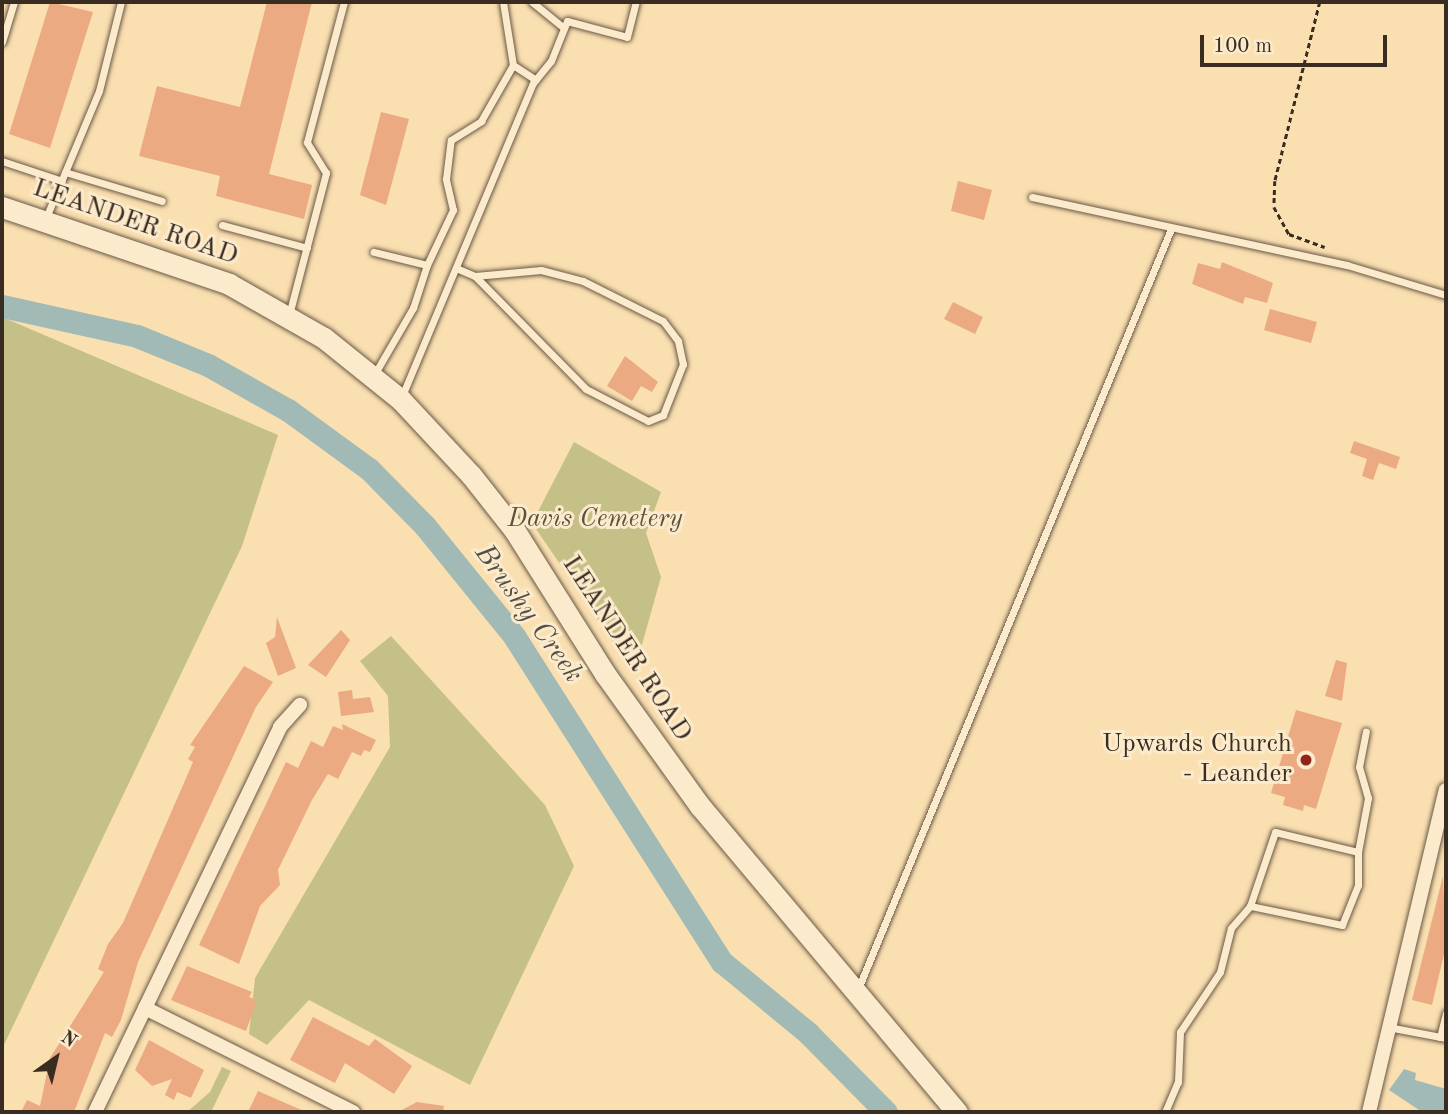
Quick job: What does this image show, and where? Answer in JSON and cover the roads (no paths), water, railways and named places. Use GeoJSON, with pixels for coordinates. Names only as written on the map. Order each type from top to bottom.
{"type":"FeatureCollection","features":[{"type":"Feature","properties":{"kind":"main road","name":"LEANDER ROAD"},"geometry":{"type":"LineString","coordinates":[[2,207],[178,262],[289,316],[373,376],[401,400],[471,475],[515,531],[650,741],[856,995],[957,1112]]}},
{"type":"Feature","properties":{"kind":"street"},"geometry":{"type":"LineString","coordinates":[[95,1112],[279,727],[300,705]]}},
{"type":"Feature","properties":{"kind":"street"},"geometry":{"type":"LineString","coordinates":[[1369,1112],[1387,1027],[1446,790]]}},
{"type":"Feature","properties":{"kind":"street"},"geometry":{"type":"LineString","coordinates":[[145,1008],[353,1112]]}},
{"type":"Feature","properties":{"kind":"lane"},"geometry":{"type":"LineString","coordinates":[[2,42],[14,2]]}},
{"type":"Feature","properties":{"kind":"lane"},"geometry":{"type":"LineString","coordinates":[[45,221],[99,90],[121,2]]}},
{"type":"Feature","properties":{"kind":"lane"},"geometry":{"type":"LineString","coordinates":[[289,316],[326,173],[307,142],[344,2]]}},
{"type":"Feature","properties":{"kind":"lane"},"geometry":{"type":"LineString","coordinates":[[373,376],[413,308],[427,265],[453,210],[446,179],[452,140],[481,121],[513,65],[503,2]]}},
{"type":"Feature","properties":{"kind":"lane"},"geometry":{"type":"LineString","coordinates":[[532,2],[564,29]]}},
{"type":"Feature","properties":{"kind":"lane"},"geometry":{"type":"LineString","coordinates":[[401,400],[536,80],[551,61],[567,21],[577,21],[627,37],[636,2]]}},
{"type":"Feature","properties":{"kind":"lane"},"geometry":{"type":"LineString","coordinates":[[513,65],[536,80]]}},
{"type":"Feature","properties":{"kind":"lane"},"geometry":{"type":"LineString","coordinates":[[2,161],[62,181]]}},
{"type":"Feature","properties":{"kind":"lane"},"geometry":{"type":"LineString","coordinates":[[65,172],[162,201]]}},
{"type":"Feature","properties":{"kind":"lane"},"geometry":{"type":"LineString","coordinates":[[1032,197],[1347,265],[1446,295]]}},
{"type":"Feature","properties":{"kind":"lane"},"geometry":{"type":"LineString","coordinates":[[222,225],[307,248]]}},
{"type":"Feature","properties":{"kind":"lane"},"geometry":{"type":"LineString","coordinates":[[856,995],[1171,229]]}},
{"type":"Feature","properties":{"kind":"lane"},"geometry":{"type":"LineString","coordinates":[[374,252],[427,265]]}},
{"type":"Feature","properties":{"kind":"lane"},"geometry":{"type":"LineString","coordinates":[[456,268],[475,276],[586,389],[648,421],[663,415],[683,364],[678,341],[663,321],[583,281],[541,270],[475,276]]}},
{"type":"Feature","properties":{"kind":"lane"},"geometry":{"type":"LineString","coordinates":[[1250,906],[1342,925],[1358,886],[1358,852],[1368,798],[1359,766],[1366,732]]}},
{"type":"Feature","properties":{"kind":"lane"},"geometry":{"type":"LineString","coordinates":[[1165,1112],[1178,1083],[1180,1032],[1207,996],[1231,928],[1250,906],[1275,832],[1358,852]]}},
{"type":"Feature","properties":{"kind":"lane"},"geometry":{"type":"LineString","coordinates":[[1387,1027],[1443,1037],[1446,1013]]}},
{"type":"Feature","properties":{"kind":"water"},"geometry":{"type":"Polygon","coordinates":[[[1404,1069],[1416,1073],[1415,1080],[1446,1089],[1446,1112],[1422,1112],[1389,1090],[1404,1069]]]}},
{"type":"Feature","properties":{"kind":"waterway","name":"Brushy Creek"},"geometry":{"type":"LineString","coordinates":[[2,306],[137,336],[208,365],[288,410],[369,469],[425,526],[514,636],[722,962],[808,1033],[886,1112]]}},
{"type":"Feature","properties":{"kind":"place","name":"Upwards Church - Leander"},"geometry":{"type":"Point","coordinates":[1306,760]}},
{"type":"Feature","properties":{"kind":"park label","name":"Davis Cemetery"},"geometry":{"type":"Point","coordinates":[595,520]}}]}
